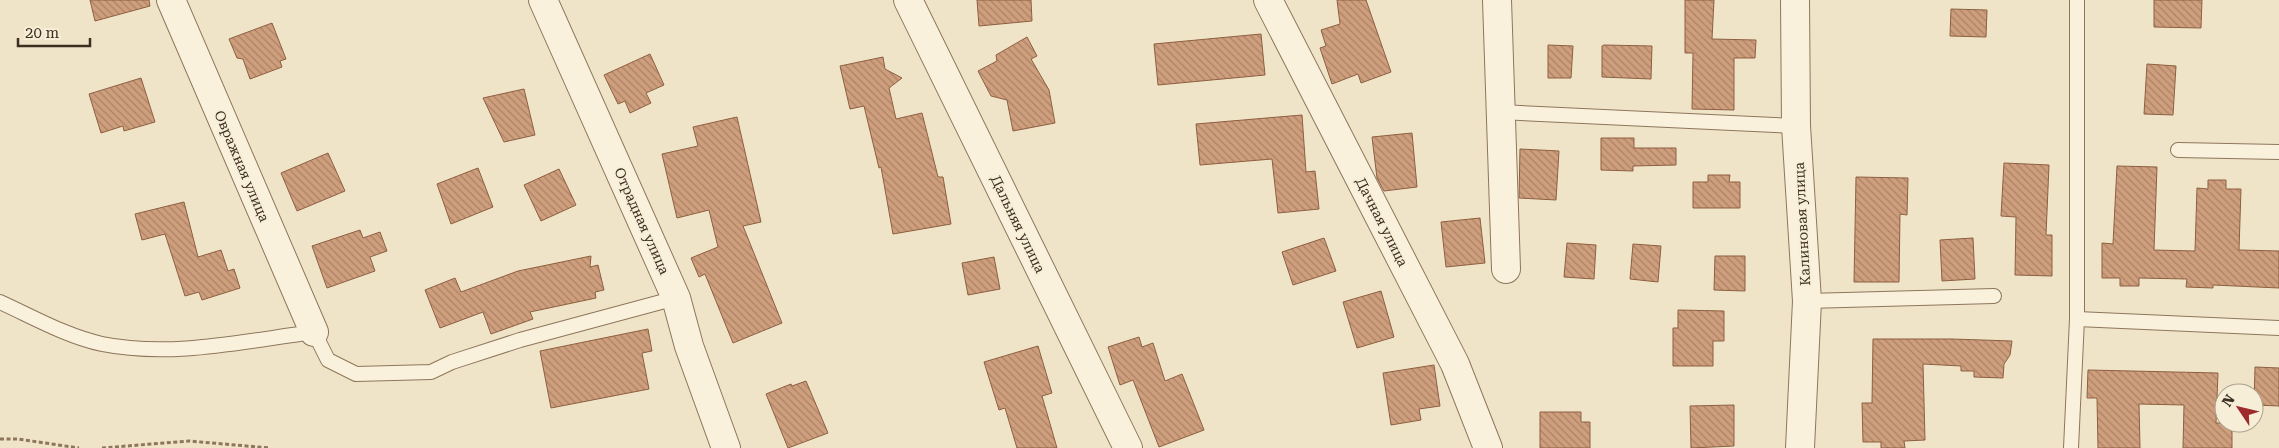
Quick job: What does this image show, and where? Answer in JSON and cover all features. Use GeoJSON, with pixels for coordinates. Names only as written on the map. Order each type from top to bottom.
{"type":"FeatureCollection","features":[{"type":"Feature","properties":{"kind":"street","name":"Овражная улица"},"geometry":{"type":"LineString","coordinates":[[171,0],[314,332]]}},
{"type":"Feature","properties":{"kind":"street","name":"Отрадная улица"},"geometry":{"type":"LineString","coordinates":[[543,0],[676,298],[689,346],[726,448]]}},
{"type":"Feature","properties":{"kind":"street","name":"Дальняя улица"},"geometry":{"type":"LineString","coordinates":[[908,0],[1128,448]]}},
{"type":"Feature","properties":{"kind":"street","name":"Дачная улица"},"geometry":{"type":"LineString","coordinates":[[1268,0],[1454,364],[1488,448]]}},
{"type":"Feature","properties":{"kind":"street"},"geometry":{"type":"LineString","coordinates":[[1497,0],[1506,268]]}},
{"type":"Feature","properties":{"kind":"street","name":"Калиновая улица"},"geometry":{"type":"LineString","coordinates":[[1795,0],[1796,126],[1807,301],[1800,448]]}},
{"type":"Feature","properties":{"kind":"lane"},"geometry":{"type":"LineString","coordinates":[[2071,448],[2077,319],[2077,0]]}},
{"type":"Feature","properties":{"kind":"lane"},"geometry":{"type":"LineString","coordinates":[[1500,112],[1796,126]]}},
{"type":"Feature","properties":{"kind":"lane"},"geometry":{"type":"LineString","coordinates":[[2178,150],[2279,152]]}},
{"type":"Feature","properties":{"kind":"lane"},"geometry":{"type":"LineString","coordinates":[[1807,301],[1994,296]]}},
{"type":"Feature","properties":{"kind":"lane"},"geometry":{"type":"LineString","coordinates":[[0,302],[72,335],[101,343],[142,350],[185,349],[314,332],[328,360],[356,374],[431,372],[452,362],[520,340],[676,298]]}},
{"type":"Feature","properties":{"kind":"lane"},"geometry":{"type":"LineString","coordinates":[[2077,319],[2279,328]]}},
{"type":"Feature","properties":{"kind":"path"},"geometry":{"type":"LineString","coordinates":[[0,439],[18,439],[79,448]]}},
{"type":"Feature","properties":{"kind":"path"},"geometry":{"type":"LineString","coordinates":[[102,448],[189,441],[270,448]]}},
{"type":"Feature","properties":{"kind":"building"},"geometry":{"type":"Polygon","coordinates":[[[90,0],[149,0],[150,6],[95,21],[90,0]]]}},
{"type":"Feature","properties":{"kind":"building"},"geometry":{"type":"Polygon","coordinates":[[[977,0],[1031,0],[1032,21],[979,26],[977,0]]]}},
{"type":"Feature","properties":{"kind":"building"},"geometry":{"type":"Polygon","coordinates":[[[1337,0],[1366,0],[1391,72],[1361,83],[1358,74],[1332,84],[1320,48],[1326,46],[1321,30],[1340,24],[1337,0]]]}},
{"type":"Feature","properties":{"kind":"building"},"geometry":{"type":"Polygon","coordinates":[[[1685,0],[1714,0],[1712,39],[1756,40],[1755,58],[1734,58],[1734,110],[1692,109],[1693,53],[1685,53],[1685,0]]]}},
{"type":"Feature","properties":{"kind":"building"},"geometry":{"type":"Polygon","coordinates":[[[2154,0],[2202,0],[2201,28],[2154,27],[2154,0]]]}},
{"type":"Feature","properties":{"kind":"building"},"geometry":{"type":"Polygon","coordinates":[[[1951,9],[1987,10],[1986,37],[1950,36],[1951,9]]]}},
{"type":"Feature","properties":{"kind":"building"},"geometry":{"type":"Polygon","coordinates":[[[272,23],[286,59],[280,61],[282,67],[250,79],[243,59],[237,58],[229,39],[272,23]]]}},
{"type":"Feature","properties":{"kind":"building"},"geometry":{"type":"Polygon","coordinates":[[[1261,34],[1265,75],[1158,85],[1154,44],[1261,34]]]}},
{"type":"Feature","properties":{"kind":"building"},"geometry":{"type":"Polygon","coordinates":[[[1027,37],[1037,56],[1031,59],[1049,90],[1055,123],[1013,131],[1007,100],[991,96],[978,71],[997,61],[996,55],[1027,37]]]}},
{"type":"Feature","properties":{"kind":"building"},"geometry":{"type":"Polygon","coordinates":[[[1548,45],[1573,46],[1571,78],[1548,78],[1548,45]]]}},
{"type":"Feature","properties":{"kind":"building"},"geometry":{"type":"Polygon","coordinates":[[[1602,46],[1652,46],[1651,79],[1602,77],[1602,46]]]}},
{"type":"Feature","properties":{"kind":"building"},"geometry":{"type":"Polygon","coordinates":[[[650,54],[664,85],[646,93],[651,103],[630,113],[625,101],[618,104],[604,75],[650,54]]]}},
{"type":"Feature","properties":{"kind":"building"},"geometry":{"type":"Polygon","coordinates":[[[883,57],[885,69],[902,78],[889,88],[896,119],[922,113],[938,177],[943,177],[951,224],[893,234],[881,167],[879,168],[864,106],[850,109],[840,66],[883,57]]]}},
{"type":"Feature","properties":{"kind":"building"},"geometry":{"type":"Polygon","coordinates":[[[2147,64],[2176,66],[2173,115],[2144,114],[2147,64]]]}},
{"type":"Feature","properties":{"kind":"building"},"geometry":{"type":"Polygon","coordinates":[[[141,78],[155,122],[124,131],[123,126],[101,133],[89,94],[141,78]]]}},
{"type":"Feature","properties":{"kind":"building"},"geometry":{"type":"Polygon","coordinates":[[[524,89],[535,135],[504,142],[483,98],[524,89]]]}},
{"type":"Feature","properties":{"kind":"building"},"geometry":{"type":"Polygon","coordinates":[[[1302,115],[1306,172],[1315,171],[1319,209],[1278,213],[1272,159],[1200,165],[1196,124],[1302,115]]]}},
{"type":"Feature","properties":{"kind":"building"},"geometry":{"type":"Polygon","coordinates":[[[737,117],[761,222],[743,226],[782,323],[733,343],[705,274],[699,277],[691,258],[718,247],[709,210],[677,218],[662,154],[698,146],[693,127],[737,117]]]}},
{"type":"Feature","properties":{"kind":"building"},"geometry":{"type":"Polygon","coordinates":[[[1412,133],[1417,187],[1384,191],[1377,178],[1372,137],[1412,133]]]}},
{"type":"Feature","properties":{"kind":"building"},"geometry":{"type":"Polygon","coordinates":[[[1601,138],[1634,138],[1634,148],[1676,148],[1676,165],[1633,166],[1633,171],[1601,170],[1601,138]]]}},
{"type":"Feature","properties":{"kind":"building"},"geometry":{"type":"Polygon","coordinates":[[[1520,149],[1559,151],[1556,200],[1519,198],[1520,149]]]}},
{"type":"Feature","properties":{"kind":"building"},"geometry":{"type":"Polygon","coordinates":[[[328,153],[345,191],[297,211],[281,173],[328,153]]]}},
{"type":"Feature","properties":{"kind":"building"},"geometry":{"type":"Polygon","coordinates":[[[2004,163],[2049,165],[2046,235],[2052,235],[2052,276],[2015,275],[2016,217],[2001,216],[2004,163]]]}},
{"type":"Feature","properties":{"kind":"building"},"geometry":{"type":"Polygon","coordinates":[[[2117,166],[2157,167],[2154,250],[2195,251],[2197,188],[2208,189],[2208,180],[2226,180],[2226,189],[2241,189],[2239,250],[2279,251],[2279,288],[2213,285],[2213,288],[2186,287],[2187,279],[2139,278],[2139,286],[2120,286],[2120,278],[2102,278],[2102,243],[2113,244],[2117,166]]]}},
{"type":"Feature","properties":{"kind":"building"},"geometry":{"type":"Polygon","coordinates":[[[478,168],[493,207],[451,224],[437,184],[478,168]]]}},
{"type":"Feature","properties":{"kind":"building"},"geometry":{"type":"Polygon","coordinates":[[[559,169],[576,205],[541,221],[524,185],[559,169]]]}},
{"type":"Feature","properties":{"kind":"building"},"geometry":{"type":"Polygon","coordinates":[[[1708,175],[1730,175],[1729,182],[1740,182],[1740,208],[1693,208],[1693,182],[1708,182],[1708,175]]]}},
{"type":"Feature","properties":{"kind":"building"},"geometry":{"type":"Polygon","coordinates":[[[1856,177],[1908,178],[1907,215],[1900,214],[1899,282],[1854,282],[1856,177]]]}},
{"type":"Feature","properties":{"kind":"building"},"geometry":{"type":"Polygon","coordinates":[[[184,202],[198,257],[221,250],[228,271],[234,269],[240,288],[202,300],[199,292],[185,296],[165,234],[142,240],[135,214],[184,202]]]}},
{"type":"Feature","properties":{"kind":"building"},"geometry":{"type":"Polygon","coordinates":[[[1480,218],[1485,263],[1446,267],[1441,222],[1480,218]]]}},
{"type":"Feature","properties":{"kind":"building"},"geometry":{"type":"Polygon","coordinates":[[[360,230],[363,238],[380,232],[387,251],[370,257],[375,271],[327,288],[312,246],[360,230]]]}},
{"type":"Feature","properties":{"kind":"building"},"geometry":{"type":"Polygon","coordinates":[[[1324,238],[1336,271],[1293,285],[1282,252],[1324,238]]]}},
{"type":"Feature","properties":{"kind":"building"},"geometry":{"type":"Polygon","coordinates":[[[1973,238],[1975,279],[1942,281],[1940,240],[1973,238]]]}},
{"type":"Feature","properties":{"kind":"building"},"geometry":{"type":"Polygon","coordinates":[[[1567,243],[1596,245],[1594,279],[1564,277],[1567,243]]]}},
{"type":"Feature","properties":{"kind":"building"},"geometry":{"type":"Polygon","coordinates":[[[1633,244],[1661,246],[1658,282],[1630,279],[1633,244]]]}},
{"type":"Feature","properties":{"kind":"building"},"geometry":{"type":"Polygon","coordinates":[[[591,256],[590,267],[598,265],[604,290],[595,292],[596,298],[530,312],[533,319],[491,334],[483,312],[440,328],[425,290],[455,278],[461,292],[518,271],[591,256]]]}},
{"type":"Feature","properties":{"kind":"building"},"geometry":{"type":"Polygon","coordinates":[[[1715,256],[1745,256],[1745,291],[1714,290],[1715,256]]]}},
{"type":"Feature","properties":{"kind":"building"},"geometry":{"type":"Polygon","coordinates":[[[994,257],[1000,289],[968,295],[962,263],[994,257]]]}},
{"type":"Feature","properties":{"kind":"building"},"geometry":{"type":"Polygon","coordinates":[[[1381,291],[1394,337],[1357,348],[1343,302],[1381,291]]]}},
{"type":"Feature","properties":{"kind":"building"},"geometry":{"type":"Polygon","coordinates":[[[1678,310],[1724,311],[1724,341],[1713,341],[1713,366],[1673,366],[1673,328],[1678,328],[1678,310]]]}},
{"type":"Feature","properties":{"kind":"building"},"geometry":{"type":"Polygon","coordinates":[[[648,329],[652,351],[642,353],[649,389],[551,408],[540,351],[648,329]]]}},
{"type":"Feature","properties":{"kind":"building"},"geometry":{"type":"Polygon","coordinates":[[[1139,337],[1142,347],[1153,343],[1165,381],[1182,374],[1204,430],[1159,447],[1133,380],[1120,385],[1108,347],[1139,337]]]}},
{"type":"Feature","properties":{"kind":"building"},"geometry":{"type":"Polygon","coordinates":[[[1873,339],[2012,341],[2010,355],[2004,364],[2003,378],[1974,377],[1974,371],[1961,371],[1961,366],[1923,364],[1925,440],[1904,441],[1905,448],[1881,448],[1881,442],[1863,442],[1862,403],[1872,403],[1873,339]]]}},
{"type":"Feature","properties":{"kind":"building"},"geometry":{"type":"Polygon","coordinates":[[[1038,346],[1052,393],[1042,396],[1057,448],[1017,448],[1005,408],[999,410],[984,362],[1038,346]]]}},
{"type":"Feature","properties":{"kind":"building"},"geometry":{"type":"Polygon","coordinates":[[[1434,365],[1440,406],[1419,409],[1421,420],[1391,425],[1383,373],[1434,365]]]}},
{"type":"Feature","properties":{"kind":"building"},"geometry":{"type":"Polygon","coordinates":[[[2255,367],[2279,368],[2279,406],[2264,405],[2264,383],[2255,383],[2255,367]]]}},
{"type":"Feature","properties":{"kind":"building"},"geometry":{"type":"Polygon","coordinates":[[[2088,370],[2218,373],[2218,383],[2214,383],[2214,433],[2232,433],[2232,448],[2183,448],[2184,405],[2139,404],[2140,448],[2098,448],[2097,398],[2087,398],[2088,370]]]}},
{"type":"Feature","properties":{"kind":"building"},"geometry":{"type":"Polygon","coordinates":[[[806,381],[828,433],[788,448],[766,394],[791,384],[792,386],[806,381]]]}},
{"type":"Feature","properties":{"kind":"building"},"geometry":{"type":"Polygon","coordinates":[[[1734,405],[1734,446],[1691,448],[1690,406],[1734,405]]]}},
{"type":"Feature","properties":{"kind":"building"},"geometry":{"type":"Polygon","coordinates":[[[1540,412],[1581,412],[1581,422],[1590,422],[1590,448],[1540,448],[1540,412]]]}}]}
